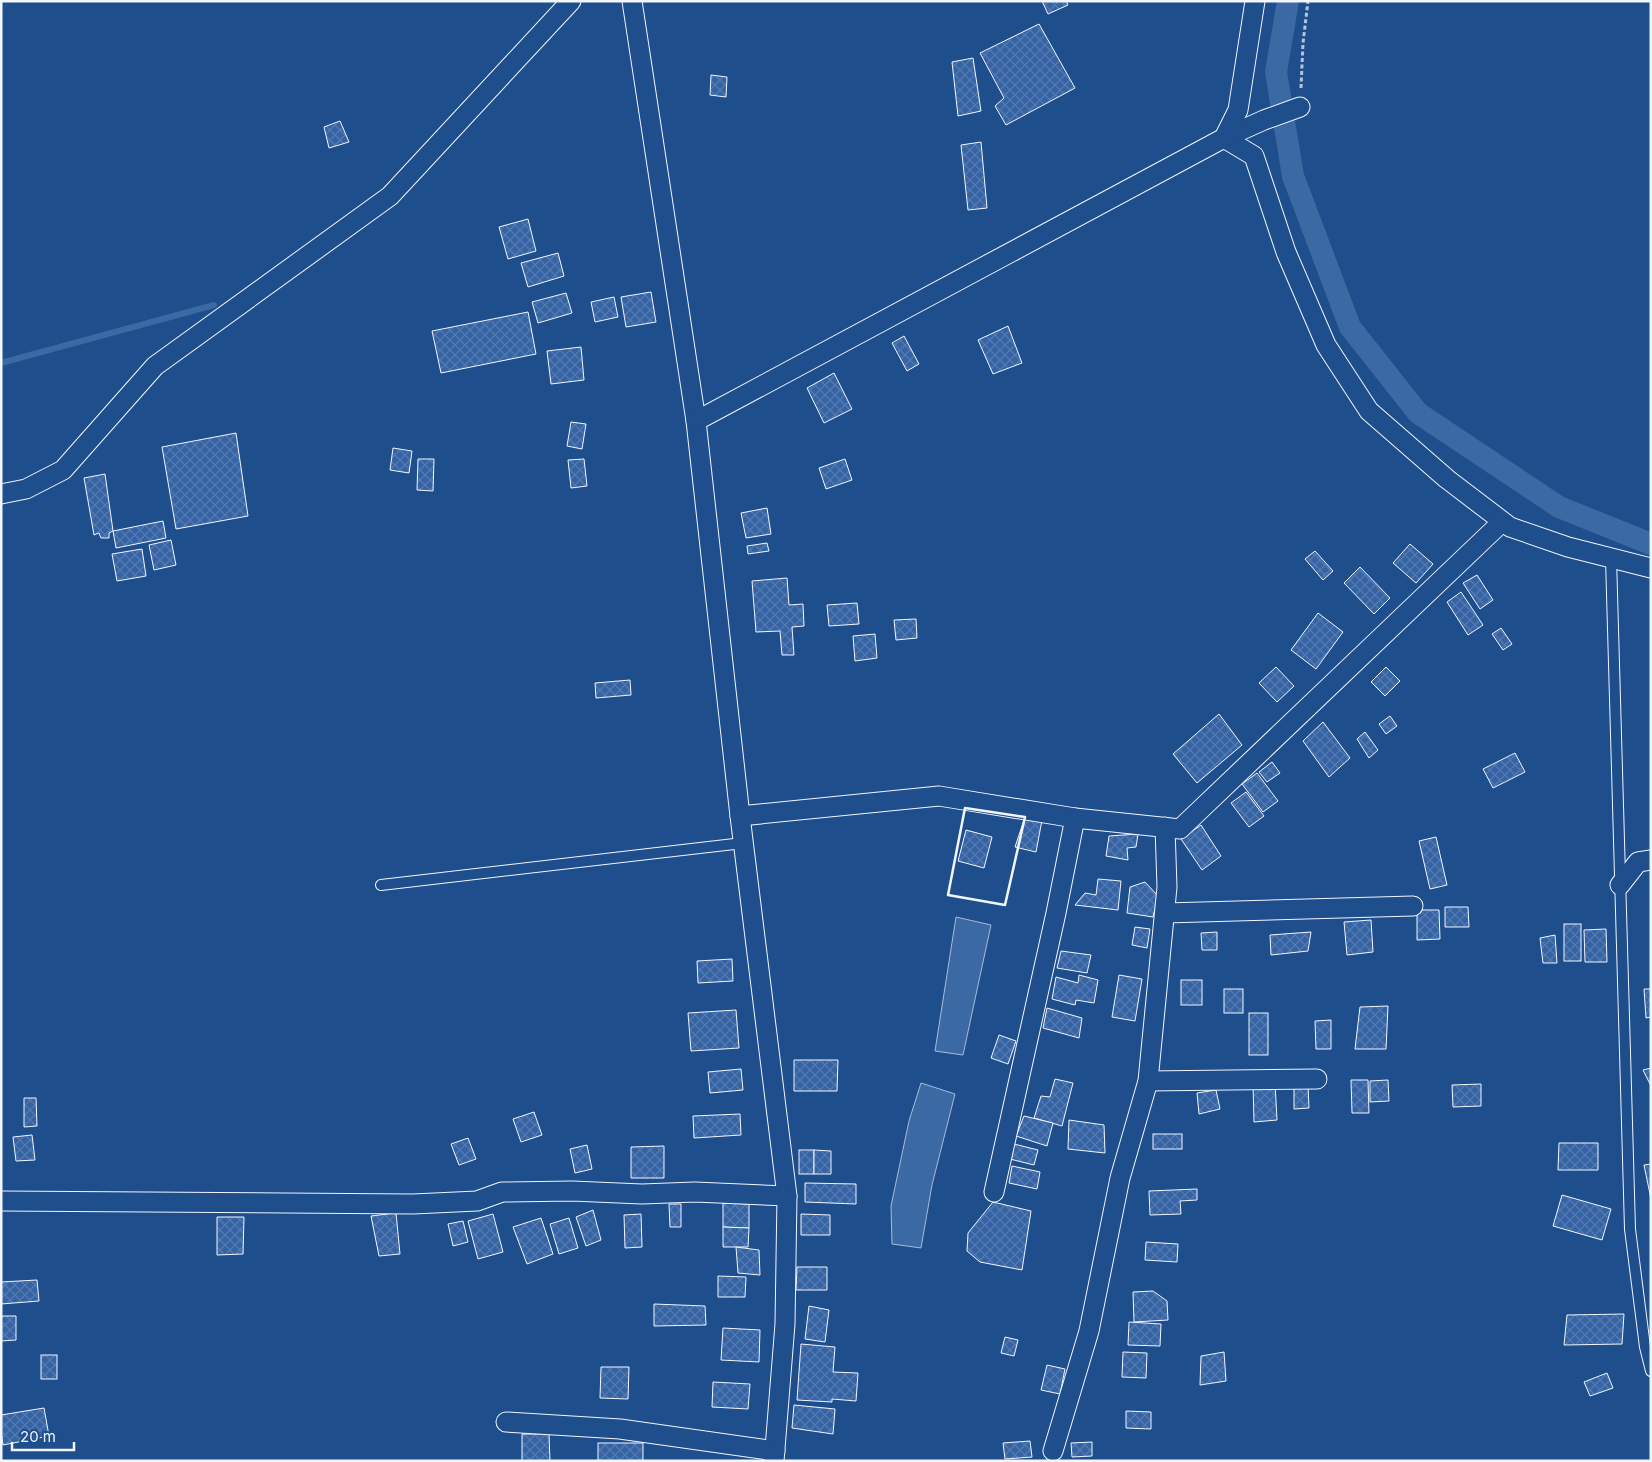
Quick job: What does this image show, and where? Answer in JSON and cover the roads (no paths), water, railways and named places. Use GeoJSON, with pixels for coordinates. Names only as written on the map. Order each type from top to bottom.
{"type":"FeatureCollection","features":[{"type":"Feature","properties":{"kind":"street"},"geometry":{"type":"LineString","coordinates":[[1,494],[26,489],[63,470],[154,366],[390,196],[571,1]]}},
{"type":"Feature","properties":{"kind":"street"},"geometry":{"type":"LineString","coordinates":[[506,1422],[620,1429],[775,1456],[785,1324],[787,1196],[743,843],[696,422],[632,1]]}},
{"type":"Feature","properties":{"kind":"street"},"geometry":{"type":"LineString","coordinates":[[1224,138],[1238,110],[1256,1]]}},
{"type":"Feature","properties":{"kind":"street"},"geometry":{"type":"LineString","coordinates":[[696,422],[1224,138],[1264,120],[1300,107]]}},
{"type":"Feature","properties":{"kind":"street"},"geometry":{"type":"LineString","coordinates":[[1224,138],[1254,156],[1286,252],[1326,346],[1369,411],[1447,479],[1510,528],[1568,547],[1651,568]]}},
{"type":"Feature","properties":{"kind":"street"},"geometry":{"type":"LineString","coordinates":[[740,816],[939,796],[1074,818],[1180,829],[1502,522]]}},
{"type":"Feature","properties":{"kind":"street"},"geometry":{"type":"LineString","coordinates":[[994,1192],[1056,912],[1074,818]]}},
{"type":"Feature","properties":{"kind":"street"},"geometry":{"type":"LineString","coordinates":[[1053,1452],[1089,1331],[1120,1178],[1148,1082],[1167,887],[1165,827]]}},
{"type":"Feature","properties":{"kind":"street"},"geometry":{"type":"LineString","coordinates":[[1620,885],[1638,862],[1651,860]]}},
{"type":"Feature","properties":{"kind":"street"},"geometry":{"type":"LineString","coordinates":[[1164,913],[1413,906]]}},
{"type":"Feature","properties":{"kind":"street"},"geometry":{"type":"LineString","coordinates":[[1148,1082],[1317,1079]]}},
{"type":"Feature","properties":{"kind":"street"},"geometry":{"type":"LineString","coordinates":[[1,1201],[413,1204],[478,1201],[502,1192],[572,1191],[642,1194],[694,1192],[787,1196]]}},
{"type":"Feature","properties":{"kind":"lane"},"geometry":{"type":"LineString","coordinates":[[1611,558],[1630,1229],[1645,1347],[1651,1371]]}},
{"type":"Feature","properties":{"kind":"lane"},"geometry":{"type":"LineString","coordinates":[[381,885],[743,843]]}},
{"type":"Feature","properties":{"kind":"water"},"geometry":{"type":"Polygon","coordinates":[[[956,917],[991,925],[963,1055],[935,1051],[956,917]]]}},
{"type":"Feature","properties":{"kind":"water"},"geometry":{"type":"Polygon","coordinates":[[[921,1083],[955,1094],[932,1185],[921,1248],[892,1244],[891,1206],[909,1121],[921,1083]]]}},
{"type":"Feature","properties":{"kind":"waterway"},"geometry":{"type":"LineString","coordinates":[[1288,1],[1276,72],[1293,176],[1350,327],[1418,413],[1559,507],[1651,544]]}},
{"type":"Feature","properties":{"kind":"waterway"},"geometry":{"type":"LineString","coordinates":[[1,363],[214,305]]}}]}
